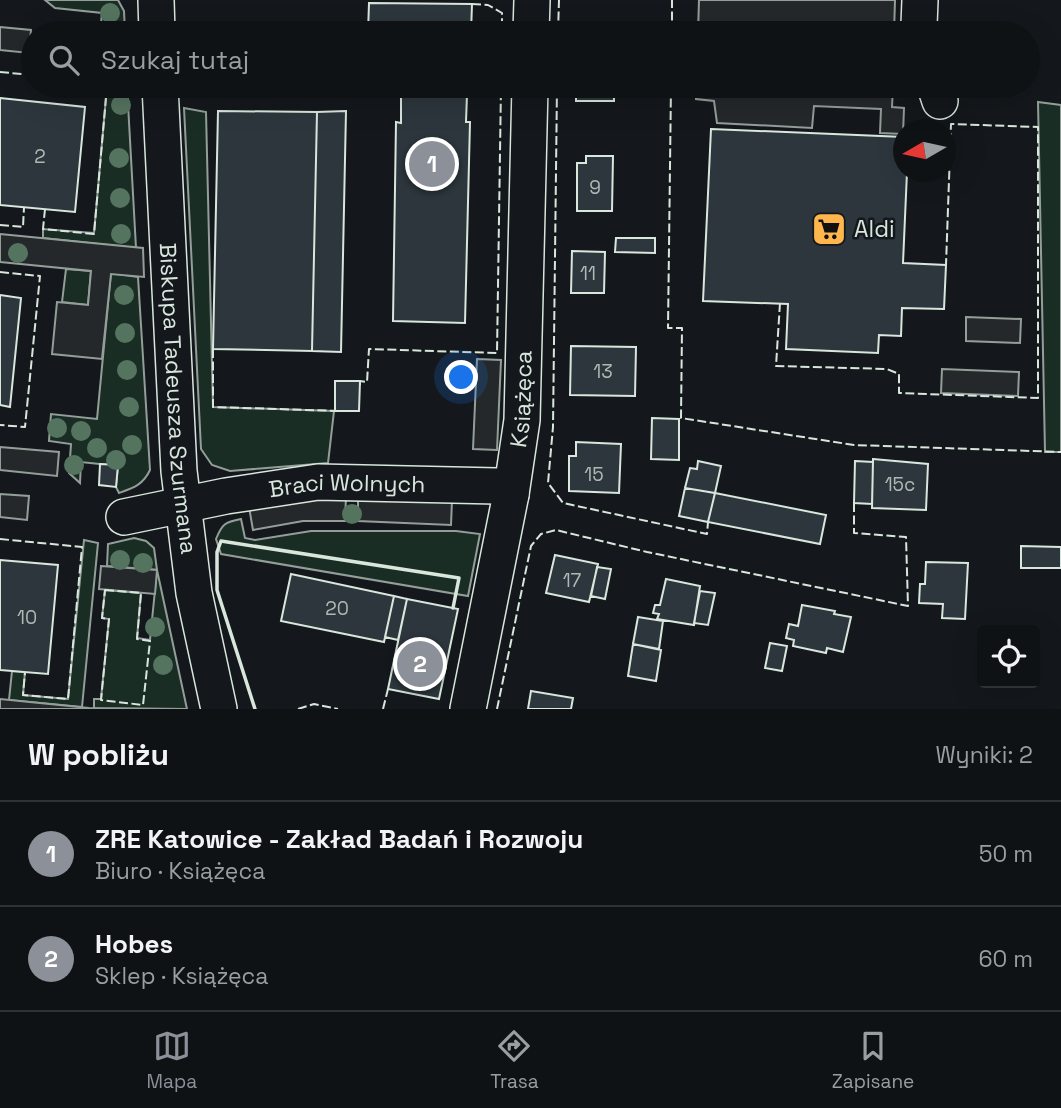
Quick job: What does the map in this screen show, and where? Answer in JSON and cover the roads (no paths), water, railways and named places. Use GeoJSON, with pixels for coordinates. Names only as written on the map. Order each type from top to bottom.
{"type":"FeatureCollection","features":[{"type":"Feature","properties":{"kind":"street"},"geometry":{"type":"LineString","coordinates":[[156,0],[157,21]]}},
{"type":"Feature","properties":{"kind":"street"},"geometry":{"type":"LineString","coordinates":[[531,0],[531,21]]}},
{"type":"Feature","properties":{"kind":"street"},"geometry":{"type":"LineString","coordinates":[[919,21],[920,0]]}},
{"type":"Feature","properties":{"kind":"street","name":"Biskupa Tadeusza Szurmana"},"geometry":{"type":"LineString","coordinates":[[161,98],[177,451],[194,593],[219,709]]}},
{"type":"Feature","properties":{"kind":"street","name":"Książęca"},"geometry":{"type":"LineString","coordinates":[[468,709],[511,494],[522,420],[530,98]]}},
{"type":"Feature","properties":{"kind":"street","name":"Braci Wolnych"},"geometry":{"type":"LineString","coordinates":[[124,517],[295,484],[318,482],[496,486],[511,494]]}},
{"type":"Feature","properties":{"kind":"place","name":"ZRE Katowice - Zakład Badań i Rozwoju"},"geometry":{"type":"Point","coordinates":[432,164]}},
{"type":"Feature","properties":{"kind":"place","name":"Aldi"},"geometry":{"type":"Point","coordinates":[829,229]}},
{"type":"Feature","properties":{"kind":"place","name":"Hobes"},"geometry":{"type":"Point","coordinates":[420,664]}}]}
